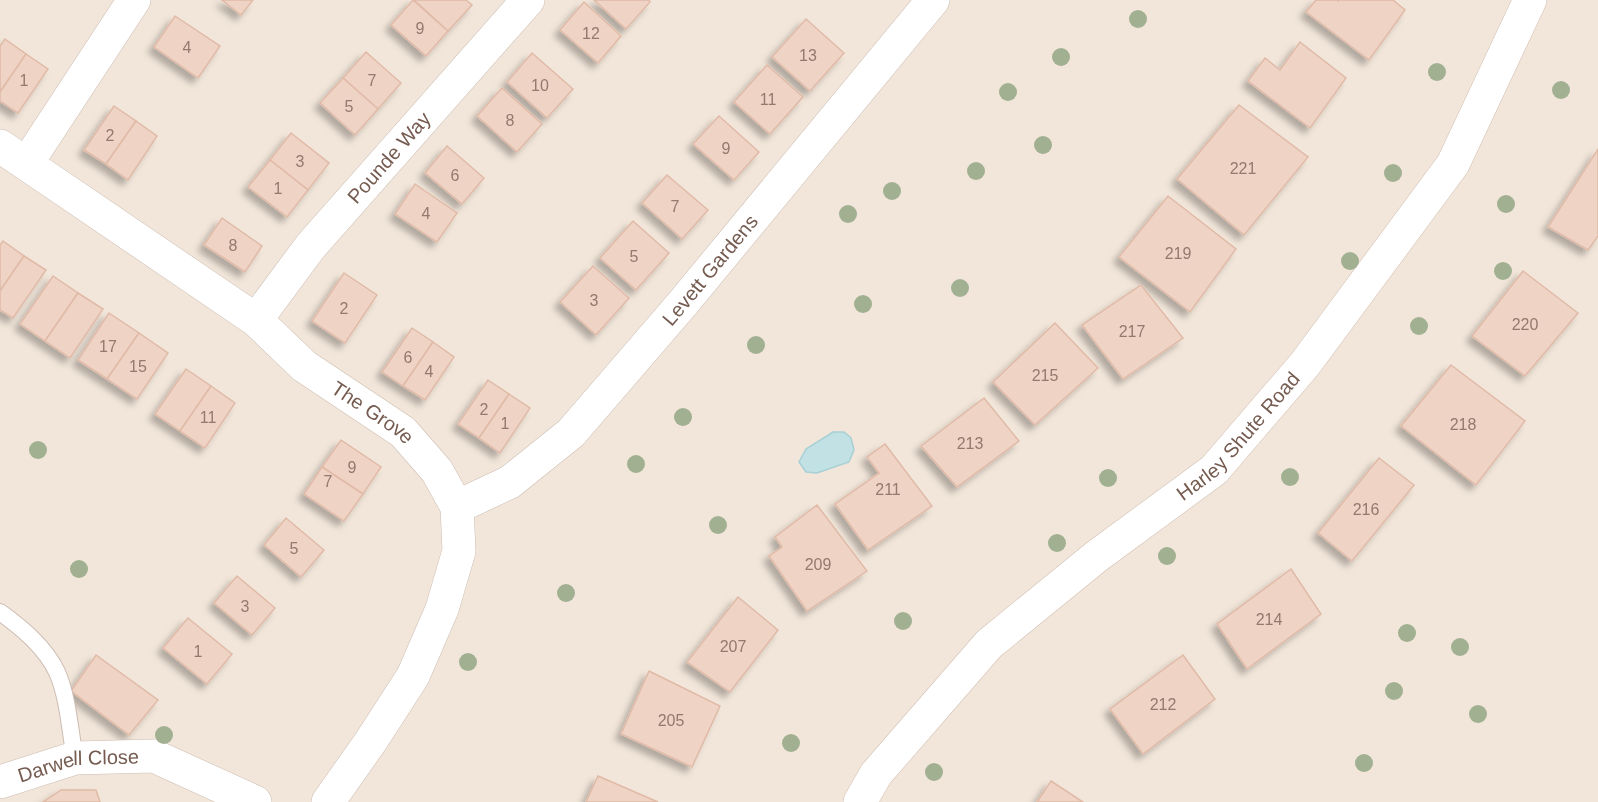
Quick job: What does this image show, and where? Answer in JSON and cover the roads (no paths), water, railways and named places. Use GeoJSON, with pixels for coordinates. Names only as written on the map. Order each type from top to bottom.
{"type":"FeatureCollection","features":[{"type":"Feature","properties":{"kind":"street"},"geometry":{"type":"LineString","coordinates":[[27,163],[134,0]]}},
{"type":"Feature","properties":{"kind":"street","name":"Pounde Way"},"geometry":{"type":"LineString","coordinates":[[256,320],[309,247],[528,0]]}},
{"type":"Feature","properties":{"kind":"street","name":"Levett Gardens"},"geometry":{"type":"LineString","coordinates":[[457,507],[510,482],[571,433],[683,303],[933,0]]}},
{"type":"Feature","properties":{"kind":"street","name":"Harley Shute Road"},"geometry":{"type":"LineString","coordinates":[[860,802],[876,774],[989,644],[1097,556],[1214,470],[1305,364],[1453,164],[1526,1]]}},
{"type":"Feature","properties":{"kind":"street","name":"The Grove"},"geometry":{"type":"LineString","coordinates":[[0,146],[256,320],[304,366],[403,432],[436,471],[457,507],[459,551],[442,609],[413,676],[328,802]]}},
{"type":"Feature","properties":{"kind":"street","name":"Darwell Close"},"geometry":{"type":"LineString","coordinates":[[0,782],[75,758],[154,756],[255,802]]}},
{"type":"Feature","properties":{"kind":"lane"},"geometry":{"type":"LineString","coordinates":[[0,612],[37,643],[57,672],[75,758]]}},
{"type":"Feature","properties":{"kind":"water"},"geometry":{"type":"Polygon","coordinates":[[[833,432],[844,432],[851,438],[854,450],[849,462],[817,473],[806,472],[799,462],[806,449],[833,432]]]}}]}
